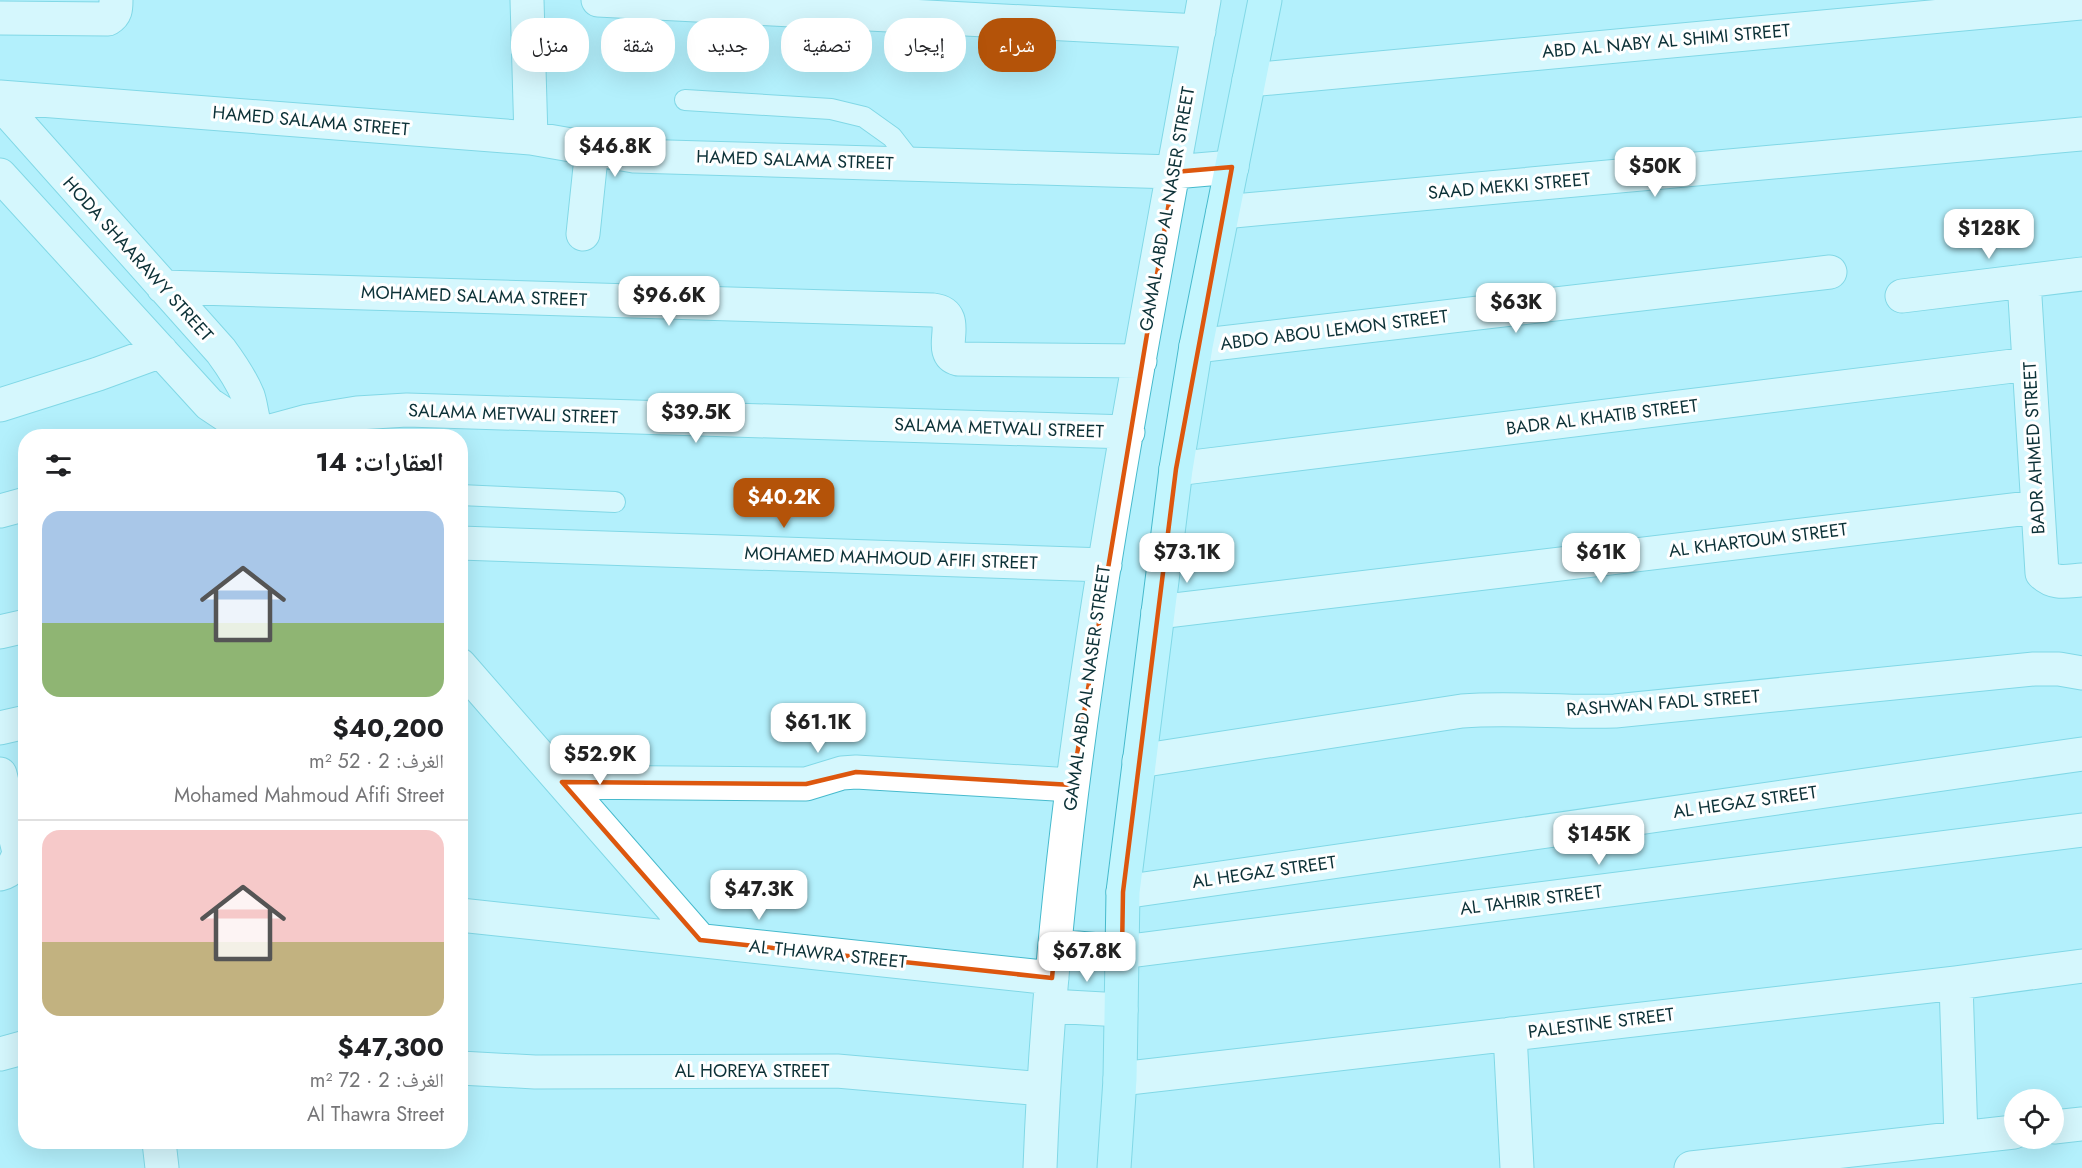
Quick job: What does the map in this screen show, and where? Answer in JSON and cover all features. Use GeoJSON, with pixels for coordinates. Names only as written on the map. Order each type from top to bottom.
{"type":"FeatureCollection","features":[{"type":"Feature","properties":{"kind":"street"},"geometry":{"type":"LineString","coordinates":[[0,18],[108,19],[116,10],[116,0]]}},
{"type":"Feature","properties":{"kind":"street"},"geometry":{"type":"LineString","coordinates":[[526,0],[531,138]]}},
{"type":"Feature","properties":{"kind":"street"},"geometry":{"type":"LineString","coordinates":[[598,0],[1202,15]]}},
{"type":"Feature","properties":{"kind":"street"},"geometry":{"type":"LineString","coordinates":[[1114,1168],[1120,1079],[1123,892],[1176,469],[1196,346],[1265,0]]}},
{"type":"Feature","properties":{"kind":"street","name":"ABD AL NABY AL SHIMI STREET"},"geometry":{"type":"LineString","coordinates":[[1249,80],[2082,3]]}},
{"type":"Feature","properties":{"kind":"street","name":"GAMAL ABD AL NASER STREET"},"geometry":{"type":"LineString","coordinates":[[1040,1168],[1043,1089],[1051,992],[1072,785],[1105,565],[1202,15]]}},
{"type":"Feature","properties":{"kind":"street","name":"HAMED SALAMA STREET"},"geometry":{"type":"LineString","coordinates":[[0,97],[531,138],[634,156],[1174,172],[1232,167]]}},
{"type":"Feature","properties":{"kind":"street","name":"HODA SHAARAWY STREET"},"geometry":{"type":"LineString","coordinates":[[0,103],[238,374],[249,400],[256,429]]}},
{"type":"Feature","properties":{"kind":"street","name":"SAAD MEKKI STREET"},"geometry":{"type":"LineString","coordinates":[[1223,212],[2082,134]]}},
{"type":"Feature","properties":{"kind":"street"},"geometry":{"type":"LineString","coordinates":[[583,234],[592,148]]}},
{"type":"Feature","properties":{"kind":"street"},"geometry":{"type":"LineString","coordinates":[[0,175],[209,404],[249,429]]}},
{"type":"Feature","properties":{"kind":"street","name":"ABDO ABOU LEMON STREET"},"geometry":{"type":"LineString","coordinates":[[1196,346],[1830,272]]}},
{"type":"Feature","properties":{"kind":"street"},"geometry":{"type":"LineString","coordinates":[[1902,296],[2082,274]]}},
{"type":"Feature","properties":{"kind":"street","name":"BADR AHMED STREET"},"geometry":{"type":"LineString","coordinates":[[2024,281],[2042,573],[2049,580],[2058,582],[2082,580]]}},
{"type":"Feature","properties":{"kind":"street","name":"MOHAMED SALAMA STREET"},"geometry":{"type":"LineString","coordinates":[[163,287],[933,309],[947,316],[949,354],[953,358],[1140,362]]}},
{"type":"Feature","properties":{"kind":"street"},"geometry":{"type":"LineString","coordinates":[[0,405],[98,374],[160,351]]}},
{"type":"Feature","properties":{"kind":"street","name":"BADR AL KHATIB STREET"},"geometry":{"type":"LineString","coordinates":[[1176,469],[2029,364]]}},
{"type":"Feature","properties":{"kind":"street","name":"SALAMA METWALI STREET"},"geometry":{"type":"LineString","coordinates":[[277,429],[357,413],[407,410],[1128,432]]}},
{"type":"Feature","properties":{"kind":"street"},"geometry":{"type":"LineString","coordinates":[[0,511],[18,506]]}},
{"type":"Feature","properties":{"kind":"street","name":"AL KHARTOUM STREET"},"geometry":{"type":"LineString","coordinates":[[1158,612],[2037,507]]}},
{"type":"Feature","properties":{"kind":"street","name":"MOHAMED MAHMOUD AFIFI STREET"},"geometry":{"type":"LineString","coordinates":[[468,543],[1105,565]]}},
{"type":"Feature","properties":{"kind":"street"},"geometry":{"type":"LineString","coordinates":[[0,632],[18,628]]}},
{"type":"Feature","properties":{"kind":"street","name":"RASHWAN FADL STREET"},"geometry":{"type":"LineString","coordinates":[[1139,761],[1462,711],[1514,709],[1565,712],[1615,711],[2034,669],[2059,669],[2082,673]]}},
{"type":"Feature","properties":{"kind":"street"},"geometry":{"type":"LineString","coordinates":[[468,673],[700,940]]}},
{"type":"Feature","properties":{"kind":"street"},"geometry":{"type":"LineString","coordinates":[[0,728],[18,724]]}},
{"type":"Feature","properties":{"kind":"street","name":"AL HEGAZ STREET"},"geometry":{"type":"LineString","coordinates":[[1123,892],[2082,754]]}},
{"type":"Feature","properties":{"kind":"street"},"geometry":{"type":"LineString","coordinates":[[562,782],[806,784],[842,773],[856,772],[1072,785]]}},
{"type":"Feature","properties":{"kind":"street"},"geometry":{"type":"LineString","coordinates":[[0,774],[18,842]]}},
{"type":"Feature","properties":{"kind":"street","name":"AL TAHRIR STREET"},"geometry":{"type":"LineString","coordinates":[[1056,946],[1122,952],[2082,830]]}},
{"type":"Feature","properties":{"kind":"street","name":"AL THAWRA STREET"},"geometry":{"type":"LineString","coordinates":[[468,916],[700,940],[1051,992],[1121,1010]]}},
{"type":"Feature","properties":{"kind":"street","name":"PALESTINE STREET"},"geometry":{"type":"LineString","coordinates":[[1120,1079],[1956,983],[2082,966]]}},
{"type":"Feature","properties":{"kind":"street"},"geometry":{"type":"LineString","coordinates":[[1956,983],[1961,1138]]}},
{"type":"Feature","properties":{"kind":"street"},"geometry":{"type":"LineString","coordinates":[[1510,1034],[1517,1168]]}},
{"type":"Feature","properties":{"kind":"street"},"geometry":{"type":"LineString","coordinates":[[0,1054],[18,1049]]}},
{"type":"Feature","properties":{"kind":"street","name":"AL HOREYA STREET"},"geometry":{"type":"LineString","coordinates":[[468,1068],[535,1072],[837,1071],[1043,1089]]}},
{"type":"Feature","properties":{"kind":"street"},"geometry":{"type":"LineString","coordinates":[[2064,1126],[2082,1124]]}},
{"type":"Feature","properties":{"kind":"street"},"geometry":{"type":"LineString","coordinates":[[1691,1168],[2004,1133]]}},
{"type":"Feature","properties":{"kind":"street"},"geometry":{"type":"LineString","coordinates":[[160,1149],[162,1168]]}},
{"type":"Feature","properties":{"kind":"lane"},"geometry":{"type":"LineString","coordinates":[[685,100],[831,109],[864,117],[892,137],[913,164]]}},
{"type":"Feature","properties":{"kind":"lane"},"geometry":{"type":"LineString","coordinates":[[468,495],[615,502]]}},
{"type":"Feature","properties":{"kind":"highlighted area"},"geometry":{"type":"Polygon","coordinates":[[[1232,167],[1176,469],[1123,892],[1122,952],[1055,946],[1052,978],[700,940],[562,782],[806,784],[856,772],[1072,785],[1174,172],[1232,167]]]}}]}
